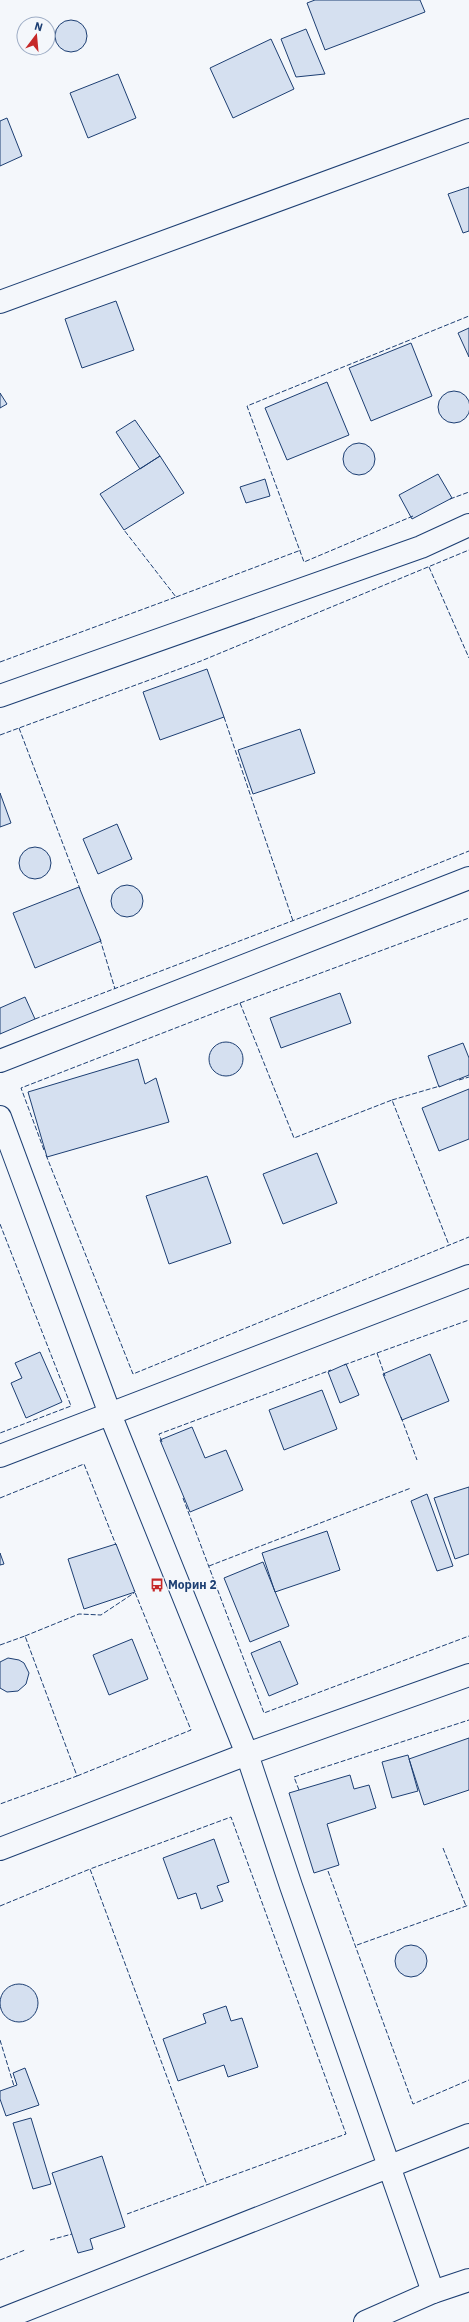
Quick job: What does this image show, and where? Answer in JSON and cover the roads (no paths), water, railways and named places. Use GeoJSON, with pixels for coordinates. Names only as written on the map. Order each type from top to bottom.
{"type":"FeatureCollection","features":[{"type":"Feature","properties":{"kind":"street"},"geometry":{"type":"LineString","coordinates":[[0,302],[469,130]]}},
{"type":"Feature","properties":{"kind":"street"},"geometry":{"type":"LineString","coordinates":[[0,696],[421,547],[469,525]]}},
{"type":"Feature","properties":{"kind":"street"},"geometry":{"type":"LineString","coordinates":[[0,1061],[469,878]]}},
{"type":"Feature","properties":{"kind":"street"},"geometry":{"type":"LineString","coordinates":[[0,1117],[110,1414],[247,1754],[291,1886],[433,2292]]}},
{"type":"Feature","properties":{"kind":"street"},"geometry":{"type":"LineString","coordinates":[[0,1456],[469,1276]]}},
{"type":"Feature","properties":{"kind":"street"},"geometry":{"type":"LineString","coordinates":[[0,1849],[247,1754],[469,1675]]}},
{"type":"Feature","properties":{"kind":"street"},"geometry":{"type":"LineString","coordinates":[[0,2320],[469,2135]]}},
{"type":"Feature","properties":{"kind":"street"},"geometry":{"type":"LineString","coordinates":[[365,2322],[433,2292],[469,2280]]}},
{"type":"Feature","properties":{"kind":"place","name":"Морин 2"},"geometry":{"type":"Point","coordinates":[157,1585]}}]}
